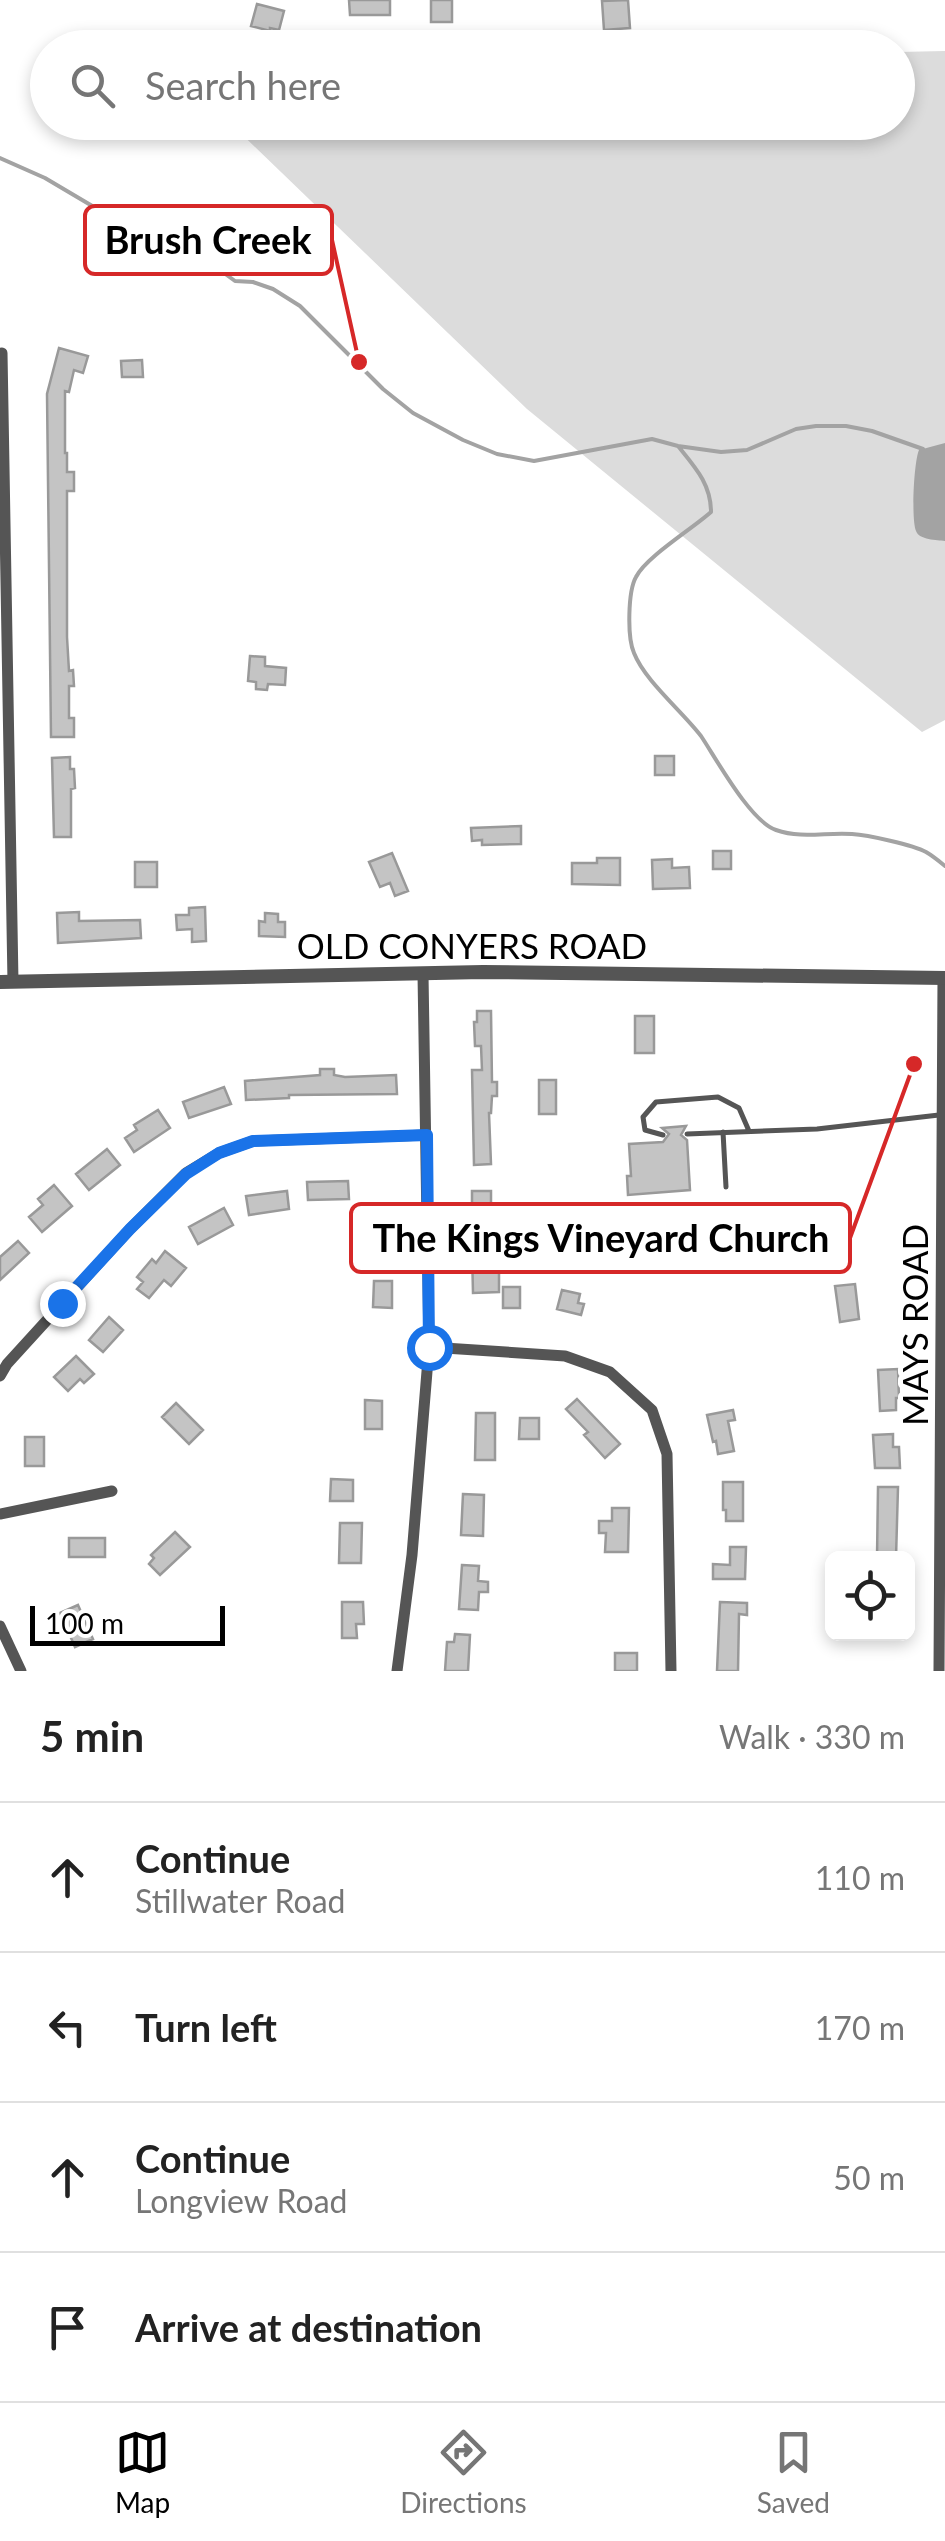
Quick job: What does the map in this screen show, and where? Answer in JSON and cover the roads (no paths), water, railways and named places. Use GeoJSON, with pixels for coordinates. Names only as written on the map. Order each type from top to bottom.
{"type":"FeatureCollection","features":[{"type":"Feature","properties":{"kind":"street"},"geometry":{"type":"LineString","coordinates":[[2,353],[7,982]]}},
{"type":"Feature","properties":{"kind":"street","name":"OLD CONYERS ROAD"},"geometry":{"type":"LineString","coordinates":[[7,982],[483,972],[944,978]]}},
{"type":"Feature","properties":{"kind":"street"},"geometry":{"type":"LineString","coordinates":[[397,1671],[412,1555],[429,1347],[423,974]]}},
{"type":"Feature","properties":{"kind":"street","name":"MAYS ROAD"},"geometry":{"type":"LineString","coordinates":[[939,1671],[944,978]]}},
{"type":"Feature","properties":{"kind":"street"},"geometry":{"type":"LineString","coordinates":[[0,1376],[130,1229],[186,1174],[219,1153],[253,1141],[427,1135]]}},
{"type":"Feature","properties":{"kind":"street"},"geometry":{"type":"LineString","coordinates":[[429,1347],[565,1356],[610,1372],[652,1410],[666,1454],[671,1671]]}},
{"type":"Feature","properties":{"kind":"street"},"geometry":{"type":"LineString","coordinates":[[0,1514],[112,1491]]}},
{"type":"Feature","properties":{"kind":"street"},"geometry":{"type":"LineString","coordinates":[[0,1626],[21,1671]]}},
{"type":"Feature","properties":{"kind":"lane"},"geometry":{"type":"LineString","coordinates":[[662,1135],[645,1130],[643,1118],[656,1102],[718,1097],[739,1108],[749,1131]]}},
{"type":"Feature","properties":{"kind":"lane"},"geometry":{"type":"LineString","coordinates":[[686,1134],[817,1129],[942,1114]]}},
{"type":"Feature","properties":{"kind":"lane"},"geometry":{"type":"LineString","coordinates":[[724,1132],[726,1188]]}},
{"type":"Feature","properties":{"kind":"waterway"},"geometry":{"type":"LineString","coordinates":[[0,158],[213,265],[235,281],[273,289],[300,306],[383,389],[413,413],[497,454],[534,461],[652,439],[721,452],[747,450],[796,429],[816,426],[872,431],[923,449]]}},
{"type":"Feature","properties":{"kind":"waterway"},"geometry":{"type":"LineString","coordinates":[[678,446],[705,484],[711,512],[659,552],[636,577],[629,626],[639,664],[701,736],[735,789],[766,824],[795,834],[852,834],[890,841],[926,852],[945,866]]}},
{"type":"Feature","properties":{"kind":"place","name":"Brush Creek"},"geometry":{"type":"Point","coordinates":[359,362]}},
{"type":"Feature","properties":{"kind":"place","name":"The Kings Vineyard Church"},"geometry":{"type":"Point","coordinates":[914,1064]}}]}
